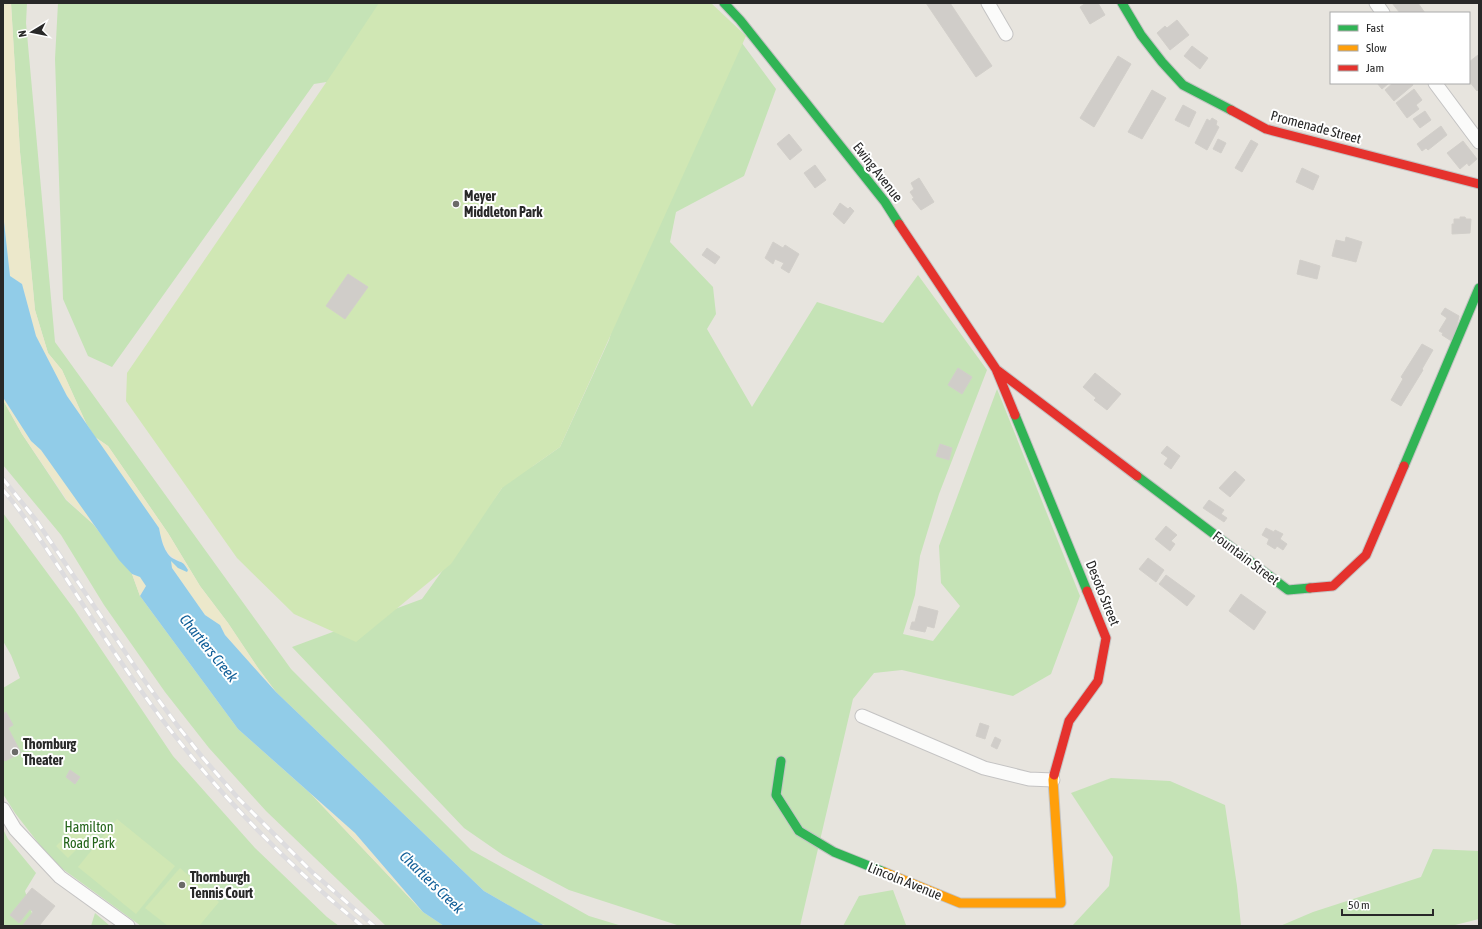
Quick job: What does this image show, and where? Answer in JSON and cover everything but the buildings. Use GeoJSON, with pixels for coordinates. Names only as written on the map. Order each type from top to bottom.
{"type":"FeatureCollection","features":[{"type":"Feature","properties":{"kind":"street","name":"Ewing Avenue"},"geometry":{"type":"LineString","coordinates":[[724,3],[740,20],[885,202],[996,369]]}},
{"type":"Feature","properties":{"kind":"street"},"geometry":{"type":"LineString","coordinates":[[988,3],[1006,34]]}},
{"type":"Feature","properties":{"kind":"street","name":"Promenade Street"},"geometry":{"type":"LineString","coordinates":[[1122,3],[1141,34],[1162,62],[1183,85],[1266,130],[1479,184]]}},
{"type":"Feature","properties":{"kind":"street"},"geometry":{"type":"LineString","coordinates":[[1376,3],[1382,12]]}},
{"type":"Feature","properties":{"kind":"street"},"geometry":{"type":"LineString","coordinates":[[1436,84],[1479,142]]}},
{"type":"Feature","properties":{"kind":"street","name":"Fountain Street"},"geometry":{"type":"LineString","coordinates":[[996,369],[1288,590],[1333,586],[1366,555],[1479,288]]}},
{"type":"Feature","properties":{"kind":"street","name":"Desoto Street"},"geometry":{"type":"LineString","coordinates":[[996,369],[1106,638],[1098,681],[1069,721],[1053,780],[1061,903]]}},
{"type":"Feature","properties":{"kind":"street"},"geometry":{"type":"LineString","coordinates":[[862,716],[984,768],[1029,779],[1053,780]]}},
{"type":"Feature","properties":{"kind":"street","name":"Lincoln Avenue"},"geometry":{"type":"LineString","coordinates":[[781,761],[776,795],[799,831],[828,849],[960,903],[1061,903]]}},
{"type":"Feature","properties":{"kind":"street"},"geometry":{"type":"LineString","coordinates":[[3,809],[15,829],[60,877],[128,926]]}},
{"type":"Feature","properties":{"kind":"green space"},"geometry":{"type":"Polygon","coordinates":[[[11,3],[27,3],[26,23],[55,342],[291,669],[471,850],[589,916],[622,926],[549,926],[541,924],[484,891],[276,692],[200,586],[168,533],[108,446],[95,437],[86,423],[62,370],[48,353],[35,310],[20,152],[11,3]]]}},
{"type":"Feature","properties":{"kind":"green space"},"geometry":{"type":"Polygon","coordinates":[[[58,3],[598,3],[388,72],[314,84],[112,367],[88,356],[63,299],[55,59],[58,3]]]}},
{"type":"Feature","properties":{"kind":"green space","name":"Meyer Middleton Park"},"geometry":{"type":"Polygon","coordinates":[[[379,3],[711,3],[746,36],[560,447],[502,488],[451,564],[356,642],[294,614],[237,558],[126,401],[127,373],[379,3]]]}},
{"type":"Feature","properties":{"kind":"green space"},"geometry":{"type":"Polygon","coordinates":[[[736,35],[776,89],[744,176],[676,212],[670,242],[713,287],[716,314],[707,329],[752,407],[817,302],[883,323],[918,275],[987,370],[939,494],[920,556],[915,595],[903,634],[933,641],[960,606],[941,583],[939,546],[997,389],[1080,596],[1051,674],[1013,696],[902,670],[874,673],[853,699],[800,926],[680,926],[569,890],[503,855],[464,828],[292,647],[422,599],[502,488],[486,476],[533,466],[560,447],[609,340],[636,250],[736,35]]]}},
{"type":"Feature","properties":{"kind":"green space"},"geometry":{"type":"Polygon","coordinates":[[[3,400],[22,434],[66,500],[93,524],[132,574],[140,596],[238,729],[311,794],[423,912],[444,926],[386,926],[266,811],[209,748],[165,692],[104,605],[61,535],[3,465],[3,400]]]}},
{"type":"Feature","properties":{"kind":"green space","name":"Hamilton Road Park"},"geometry":{"type":"Polygon","coordinates":[[[3,513],[74,609],[173,756],[255,848],[327,917],[339,926],[141,926],[53,862],[15,813],[3,794],[3,688],[20,678],[11,655],[3,641],[3,513]]]}},
{"type":"Feature","properties":{"kind":"green space"},"geometry":{"type":"Polygon","coordinates":[[[1111,778],[1170,781],[1225,805],[1237,886],[1241,926],[1072,926],[1109,886],[1113,857],[1071,793],[1111,778]]]}},
{"type":"Feature","properties":{"kind":"green space"},"geometry":{"type":"Polygon","coordinates":[[[117,819],[175,866],[136,914],[78,867],[117,819]]]}},
{"type":"Feature","properties":{"kind":"green space","name":"Hamilton Road Park"},"geometry":{"type":"Polygon","coordinates":[[[80,823],[91,835],[68,858],[56,846],[80,823]]]}},
{"type":"Feature","properties":{"kind":"green space"},"geometry":{"type":"Polygon","coordinates":[[[3,829],[8,839],[36,873],[25,891],[36,926],[3,926],[3,829]]]}},
{"type":"Feature","properties":{"kind":"green space"},"geometry":{"type":"Polygon","coordinates":[[[1433,849],[1479,851],[1479,919],[1451,926],[1280,926],[1313,912],[1421,877],[1433,849]]]}},
{"type":"Feature","properties":{"kind":"green space","name":"Thornburgh Tennis Court"},"geometry":{"type":"Polygon","coordinates":[[[180,868],[219,902],[199,926],[168,926],[145,908],[180,868]]]}},
{"type":"Feature","properties":{"kind":"green space"},"geometry":{"type":"Polygon","coordinates":[[[893,890],[906,925],[905,926],[843,926],[859,896],[893,890]]]}},
{"type":"Feature","properties":{"kind":"green space"},"geometry":{"type":"Polygon","coordinates":[[[95,913],[110,926],[91,926],[95,913]]]}},
{"type":"Feature","properties":{"kind":"sand"},"geometry":{"type":"Polygon","coordinates":[[[3,3],[11,3],[20,152],[35,310],[48,353],[62,370],[86,423],[67,396],[36,336],[22,284],[10,276],[3,213],[3,3]]]}},
{"type":"Feature","properties":{"kind":"sand"},"geometry":{"type":"Polygon","coordinates":[[[3,395],[31,441],[41,450],[93,524],[67,500],[22,434],[3,400],[3,395]]]}},
{"type":"Feature","properties":{"kind":"sand"},"geometry":{"type":"Polygon","coordinates":[[[95,437],[108,446],[168,533],[200,586],[276,692],[225,635],[220,625],[205,615],[172,568],[170,560],[183,562],[172,557],[166,550],[159,528],[95,437]]]}},
{"type":"Feature","properties":{"kind":"sand"},"geometry":{"type":"Polygon","coordinates":[[[132,574],[140,576],[146,586],[140,596],[132,574]]]}},
{"type":"Feature","properties":{"kind":"sand"},"geometry":{"type":"Polygon","coordinates":[[[311,794],[355,833],[423,912],[311,794]]]}},
{"type":"Feature","properties":{"kind":"water","name":"Chartiers Creek"},"geometry":{"type":"Polygon","coordinates":[[[3,213],[10,276],[22,284],[36,336],[67,396],[159,528],[168,553],[174,559],[183,563],[188,570],[187,572],[178,568],[171,561],[172,568],[205,615],[220,625],[225,635],[276,692],[484,891],[545,926],[444,926],[423,912],[355,833],[238,729],[140,596],[146,586],[140,577],[132,574],[119,560],[41,450],[31,441],[4,399],[3,213]]]}},
{"type":"Feature","properties":{"kind":"railway"},"geometry":{"type":"LineString","coordinates":[[3,479],[36,520],[144,680],[203,758],[239,799],[312,872],[374,926]]}},
{"type":"Feature","properties":{"kind":"railway"},"geometry":{"type":"LineString","coordinates":[[3,490],[40,538],[107,642],[137,685],[187,751],[213,782],[270,843],[362,926]]}},
{"type":"Feature","properties":{"kind":"traffic: fast"},"geometry":{"type":"LineString","coordinates":[[724,3],[740,20],[885,202],[899,224]]}},
{"type":"Feature","properties":{"kind":"traffic: fast"},"geometry":{"type":"LineString","coordinates":[[1122,3],[1141,35],[1162,62],[1183,85],[1231,110]]}},
{"type":"Feature","properties":{"kind":"traffic: fast"},"geometry":{"type":"LineString","coordinates":[[1404,466],[1479,288]]}},
{"type":"Feature","properties":{"kind":"traffic: fast"},"geometry":{"type":"LineString","coordinates":[[1015,415],[1087,591]]}},
{"type":"Feature","properties":{"kind":"traffic: fast"},"geometry":{"type":"LineString","coordinates":[[1137,476],[1288,590],[1310,588]]}},
{"type":"Feature","properties":{"kind":"traffic: fast"},"geometry":{"type":"LineString","coordinates":[[781,761],[776,795],[799,831],[834,852],[884,872]]}},
{"type":"Feature","properties":{"kind":"traffic: slow"},"geometry":{"type":"LineString","coordinates":[[884,872],[960,903],[1061,903],[1053,780],[1054,775]]}},
{"type":"Feature","properties":{"kind":"traffic: jam"},"geometry":{"type":"LineString","coordinates":[[1231,110],[1266,129],[1479,184]]}},
{"type":"Feature","properties":{"kind":"traffic: jam"},"geometry":{"type":"LineString","coordinates":[[899,224],[996,369],[1015,415]]}},
{"type":"Feature","properties":{"kind":"traffic: jam"},"geometry":{"type":"LineString","coordinates":[[997,370],[1137,476]]}},
{"type":"Feature","properties":{"kind":"traffic: jam"},"geometry":{"type":"LineString","coordinates":[[1310,588],[1333,586],[1366,555],[1404,466]]}},
{"type":"Feature","properties":{"kind":"traffic: jam"},"geometry":{"type":"LineString","coordinates":[[1054,775],[1069,721],[1098,681],[1106,638],[1087,591]]}},
{"type":"Feature","properties":{"kind":"place","name":"Meyer Middleton Park"},"geometry":{"type":"Point","coordinates":[456,204]}},
{"type":"Feature","properties":{"kind":"place","name":"Thornburg Theater"},"geometry":{"type":"Point","coordinates":[15,752]}},
{"type":"Feature","properties":{"kind":"place","name":"Thornburgh Tennis Court"},"geometry":{"type":"Point","coordinates":[182,885]}}]}
